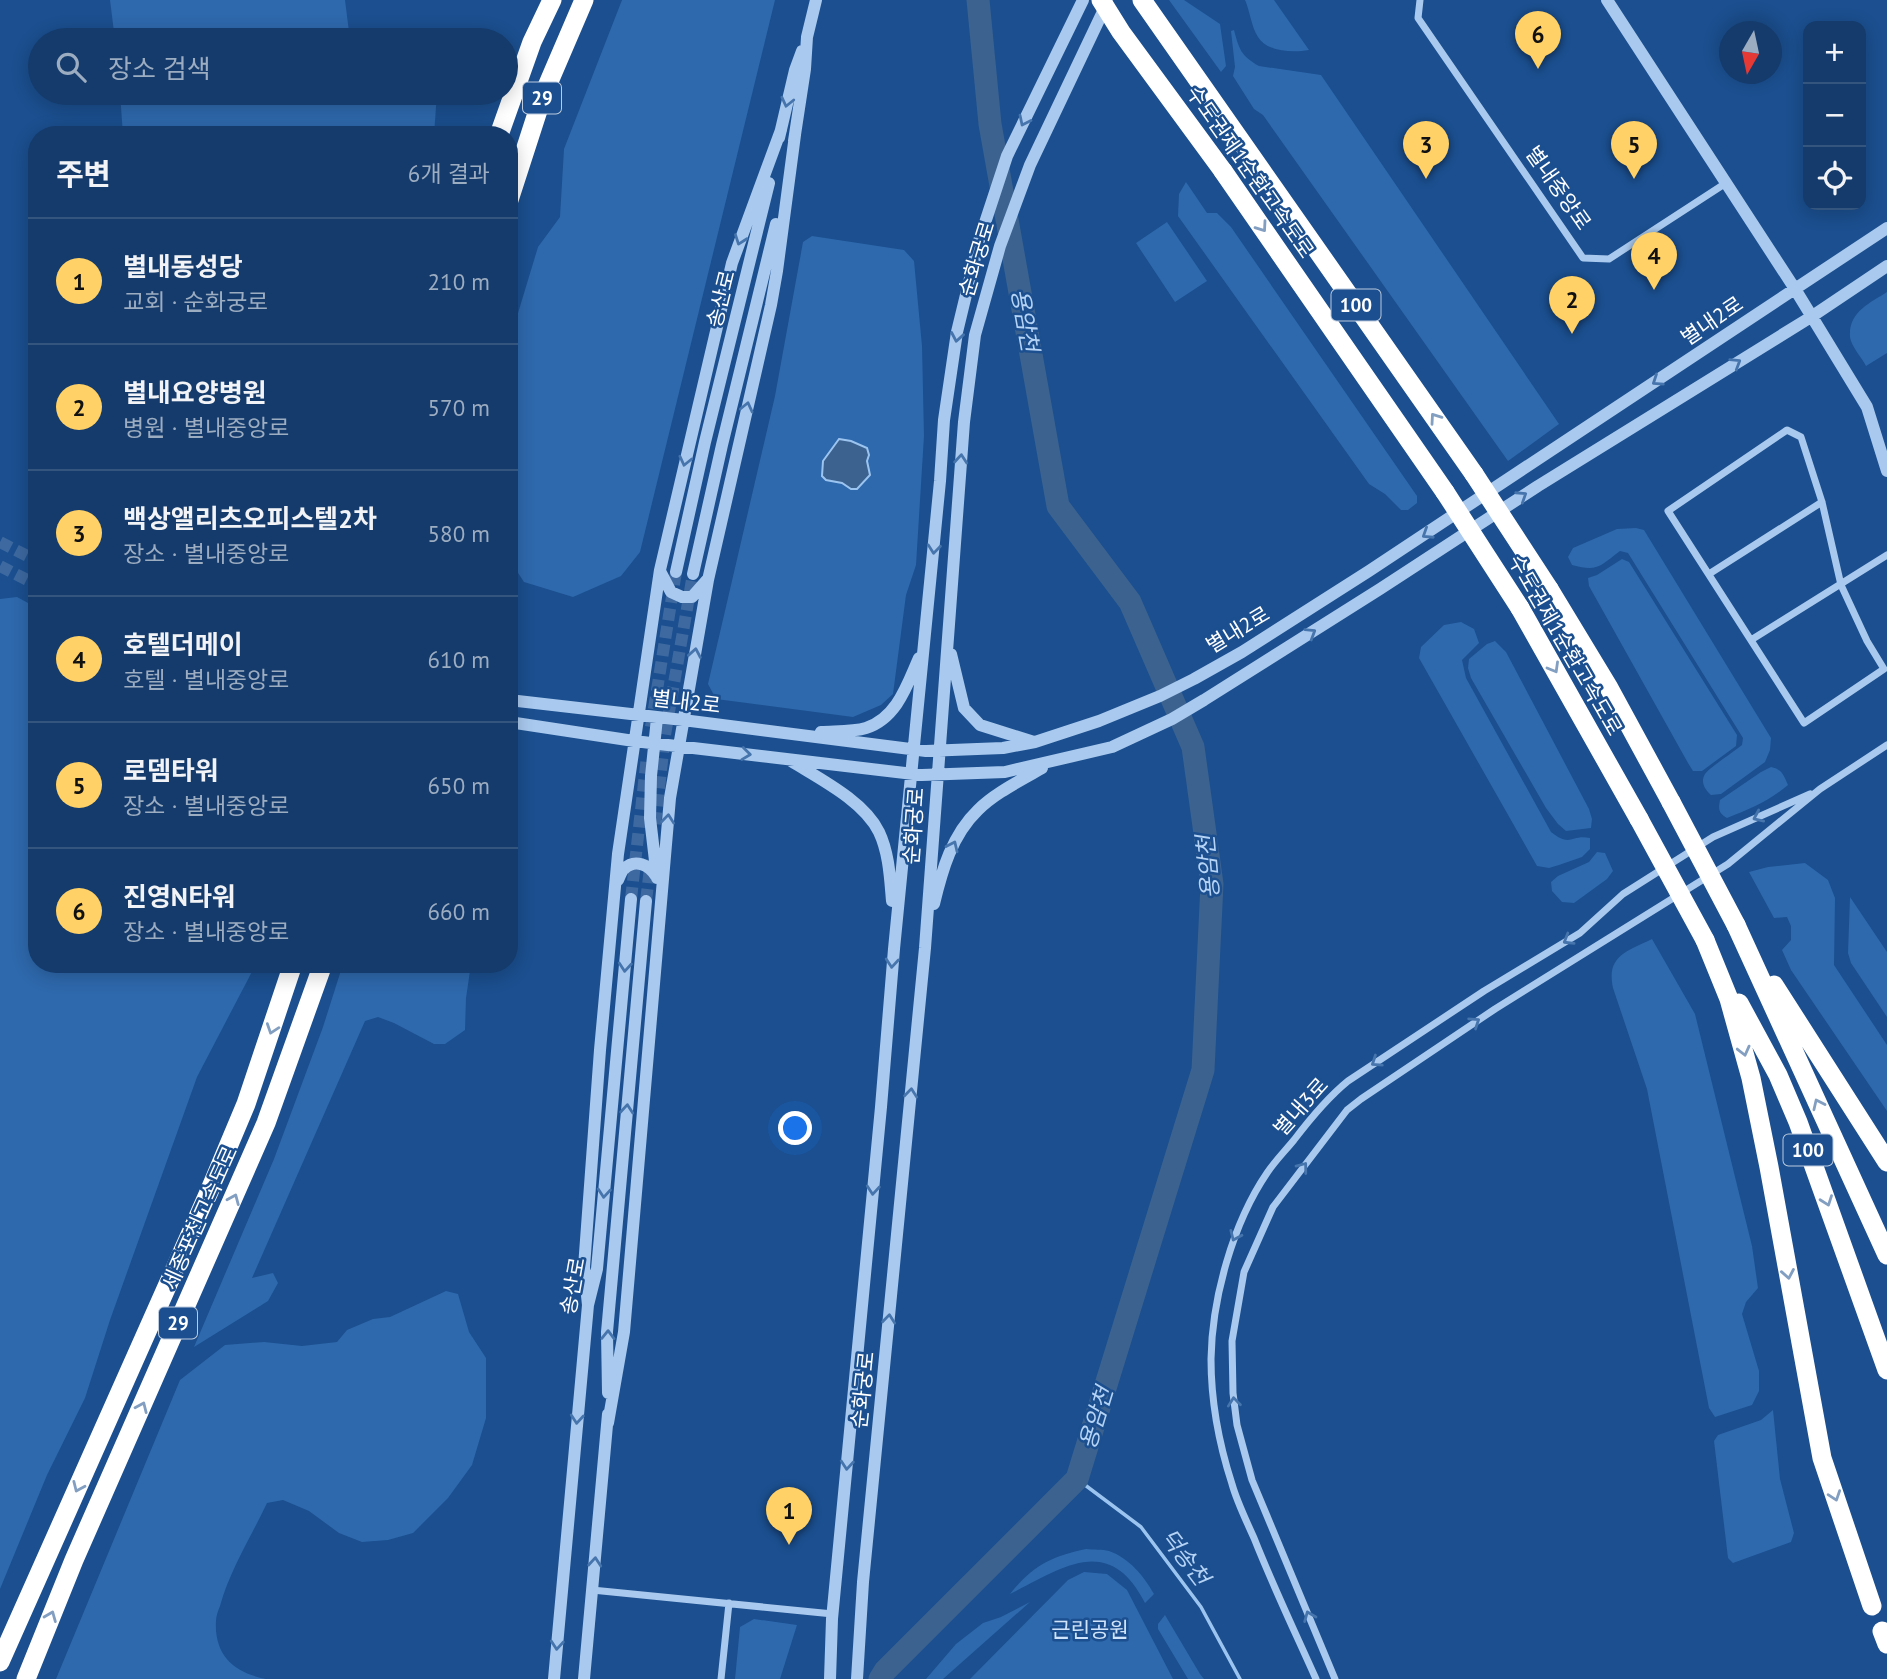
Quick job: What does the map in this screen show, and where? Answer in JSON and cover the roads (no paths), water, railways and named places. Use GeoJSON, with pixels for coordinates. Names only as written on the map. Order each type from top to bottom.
{"type":"FeatureCollection","features":[{"type":"Feature","properties":{"kind":"highway","name":"29"},"geometry":{"type":"LineString","coordinates":[[518,81],[532,42],[552,0]]}},
{"type":"Feature","properties":{"kind":"highway","name":"29"},"geometry":{"type":"LineString","coordinates":[[518,172],[542,98],[584,0]]}},
{"type":"Feature","properties":{"kind":"highway","name":"수도권제1순환고속도로"},"geometry":{"type":"LineString","coordinates":[[1101,0],[1445,492],[1520,608],[1639,819],[1778,1075],[1798,1122],[1887,1370]]}},
{"type":"Feature","properties":{"kind":"highway","name":"수도권제1순환고속도로"},"geometry":{"type":"LineString","coordinates":[[1142,0],[1474,474],[1609,688],[1736,925],[1887,1255]]}},
{"type":"Feature","properties":{"kind":"highway","name":"29"},"geometry":{"type":"LineString","coordinates":[[502,126],[510,105]]}},
{"type":"Feature","properties":{"kind":"highway"},"geometry":{"type":"LineString","coordinates":[[1736,925],[1887,1161]]}},
{"type":"Feature","properties":{"kind":"highway"},"geometry":{"type":"LineString","coordinates":[[1705,940],[1730,999],[1751,1078],[1822,1458],[1872,1606]]}},
{"type":"Feature","properties":{"kind":"highway","name":"세종포천고속도로"},"geometry":{"type":"LineString","coordinates":[[0,1662],[241,1116],[290,973]]}},
{"type":"Feature","properties":{"kind":"highway","name":"세종포천고속도로"},"geometry":{"type":"LineString","coordinates":[[26,1679],[74,1560],[266,1123],[320,973]]}},
{"type":"Feature","properties":{"kind":"street","name":"송산로"},"geometry":{"type":"LineString","coordinates":[[676,572],[795,70],[816,0]]}},
{"type":"Feature","properties":{"kind":"street","name":"순화궁로"},"geometry":{"type":"LineString","coordinates":[[830,1679],[833,1617],[895,934],[925,645],[944,420],[957,332],[979,241],[1007,156],[1083,0]]}},
{"type":"Feature","properties":{"kind":"street","name":"순화궁로"},"geometry":{"type":"LineString","coordinates":[[857,1679],[863,1582],[926,934],[964,422],[975,335],[1000,246],[1030,165],[1108,0]]}},
{"type":"Feature","properties":{"kind":"street","name":"별내중앙로"},"geometry":{"type":"LineString","coordinates":[[1420,0],[1418,18],[1583,258],[1609,259],[1726,183]]}},
{"type":"Feature","properties":{"kind":"street"},"geometry":{"type":"LineString","coordinates":[[1607,0],[1796,289],[1867,407],[1887,471]]}},
{"type":"Feature","properties":{"kind":"street","name":"송산로"},"geometry":{"type":"LineString","coordinates":[[693,574],[795,135],[807,37]]}},
{"type":"Feature","properties":{"kind":"street"},"geometry":{"type":"LineString","coordinates":[[588,1305],[584,1267],[615,887],[637,716],[660,570],[732,263],[781,130]]}},
{"type":"Feature","properties":{"kind":"street"},"geometry":{"type":"LineString","coordinates":[[608,1423],[624,1332],[670,799],[708,580],[771,305],[795,135]]}},
{"type":"Feature","properties":{"kind":"street","name":"별내2로"},"geometry":{"type":"LineString","coordinates":[[518,701],[940,751],[1003,748],[1035,742],[1101,720],[1160,696],[1242,652],[1887,228]]}},
{"type":"Feature","properties":{"kind":"street","name":"별내2로"},"geometry":{"type":"LineString","coordinates":[[518,724],[911,774],[1005,772],[1090,753],[1131,739],[1172,719],[1887,267]]}},
{"type":"Feature","properties":{"kind":"street"},"geometry":{"type":"LineString","coordinates":[[1787,430],[1801,436],[1822,502],[1841,585],[1867,641],[1884,668],[1804,723],[1709,574],[1668,511],[1787,430]]}},
{"type":"Feature","properties":{"kind":"street"},"geometry":{"type":"LineString","coordinates":[[1709,574],[1822,502]]}},
{"type":"Feature","properties":{"kind":"street"},"geometry":{"type":"LineString","coordinates":[[1751,640],[1887,555]]}},
{"type":"Feature","properties":{"kind":"street"},"geometry":{"type":"LineString","coordinates":[[660,570],[671,592],[681,597],[692,597],[708,580]]}},
{"type":"Feature","properties":{"kind":"street"},"geometry":{"type":"LineString","coordinates":[[948,643],[964,708],[980,725],[1035,742]]}},
{"type":"Feature","properties":{"kind":"street"},"geometry":{"type":"LineString","coordinates":[[797,735],[865,728],[887,718],[904,694],[925,645]]}},
{"type":"Feature","properties":{"kind":"street"},"geometry":{"type":"LineString","coordinates":[[657,718],[650,818],[661,893]]}},
{"type":"Feature","properties":{"kind":"street","name":"별내3로"},"geometry":{"type":"LineString","coordinates":[[1335,1679],[1252,1480],[1237,1425],[1231,1341],[1244,1272],[1273,1207],[1348,1110],[1361,1099],[1495,1009],[1727,864],[1820,789],[1887,745]]}},
{"type":"Feature","properties":{"kind":"street"},"geometry":{"type":"LineString","coordinates":[[788,759],[858,804],[879,831],[889,864],[895,934]]}},
{"type":"Feature","properties":{"kind":"street"},"geometry":{"type":"LineString","coordinates":[[926,934],[943,870],[957,837],[978,810],[1052,762]]}},
{"type":"Feature","properties":{"kind":"street","name":"별내3로"},"geometry":{"type":"LineString","coordinates":[[1316,1679],[1269,1576],[1232,1485],[1218,1430],[1213,1396],[1211,1357],[1223,1277],[1230,1248],[1252,1198],[1268,1171],[1335,1091],[1348,1081],[1483,991],[1580,933],[1623,894],[1713,837],[1820,789]]}},
{"type":"Feature","properties":{"kind":"street"},"geometry":{"type":"LineString","coordinates":[[615,887],[623,869],[632,865],[642,864],[651,868],[657,878]]}},
{"type":"Feature","properties":{"kind":"street","name":"송산로"},"geometry":{"type":"LineString","coordinates":[[554,1679],[588,1305],[597,1269],[631,899]]}},
{"type":"Feature","properties":{"kind":"street","name":"송산로"},"geometry":{"type":"LineString","coordinates":[[584,1679],[608,1423],[607,1332],[646,901]]}},
{"type":"Feature","properties":{"kind":"street"},"geometry":{"type":"LineString","coordinates":[[592,1590],[729,1603],[833,1617]]}},
{"type":"Feature","properties":{"kind":"street"},"geometry":{"type":"LineString","coordinates":[[721,1679],[729,1603]]}},
{"type":"Feature","properties":{"kind":"waterway","name":"용암천"},"geometry":{"type":"LineString","coordinates":[[880,1679],[1077,1479],[1203,1070],[1212,884],[1193,747],[1130,602],[1058,506],[990,124],[978,0]]}},
{"type":"Feature","properties":{"kind":"waterway","name":"덕송천"},"geometry":{"type":"LineString","coordinates":[[1077,1479],[1141,1527],[1201,1607],[1240,1679]]}},
{"type":"Feature","properties":{"kind":"tunnel"},"geometry":{"type":"LineString","coordinates":[[0,542],[28,556]]}},
{"type":"Feature","properties":{"kind":"tunnel"},"geometry":{"type":"LineString","coordinates":[[0,566],[28,580]]}},
{"type":"Feature","properties":{"kind":"tunnel"},"geometry":{"type":"LineString","coordinates":[[651,727],[676,572]]}},
{"type":"Feature","properties":{"kind":"tunnel"},"geometry":{"type":"LineString","coordinates":[[655,824],[665,735],[693,574]]}},
{"type":"Feature","properties":{"kind":"tunnel"},"geometry":{"type":"LineString","coordinates":[[631,899],[647,756]]}},
{"type":"Feature","properties":{"kind":"tunnel"},"geometry":{"type":"LineString","coordinates":[[646,901],[651,860]]}},
{"type":"Feature","properties":{"kind":"place","name":"진영N타워"},"geometry":{"type":"Point","coordinates":[1538,69]}},
{"type":"Feature","properties":{"kind":"place","name":"백상앨리츠오피스텔2차"},"geometry":{"type":"Point","coordinates":[1426,179]}},
{"type":"Feature","properties":{"kind":"place","name":"로뎀타워"},"geometry":{"type":"Point","coordinates":[1634,179]}},
{"type":"Feature","properties":{"kind":"place","name":"호텔더메이"},"geometry":{"type":"Point","coordinates":[1654,290]}},
{"type":"Feature","properties":{"kind":"place","name":"별내요양병원"},"geometry":{"type":"Point","coordinates":[1572,334]}},
{"type":"Feature","properties":{"kind":"place","name":"별내동성당"},"geometry":{"type":"Point","coordinates":[789,1545]}},
{"type":"Feature","properties":{"kind":"park label","name":"근린공원"},"geometry":{"type":"Point","coordinates":[1090,1630]}}]}
